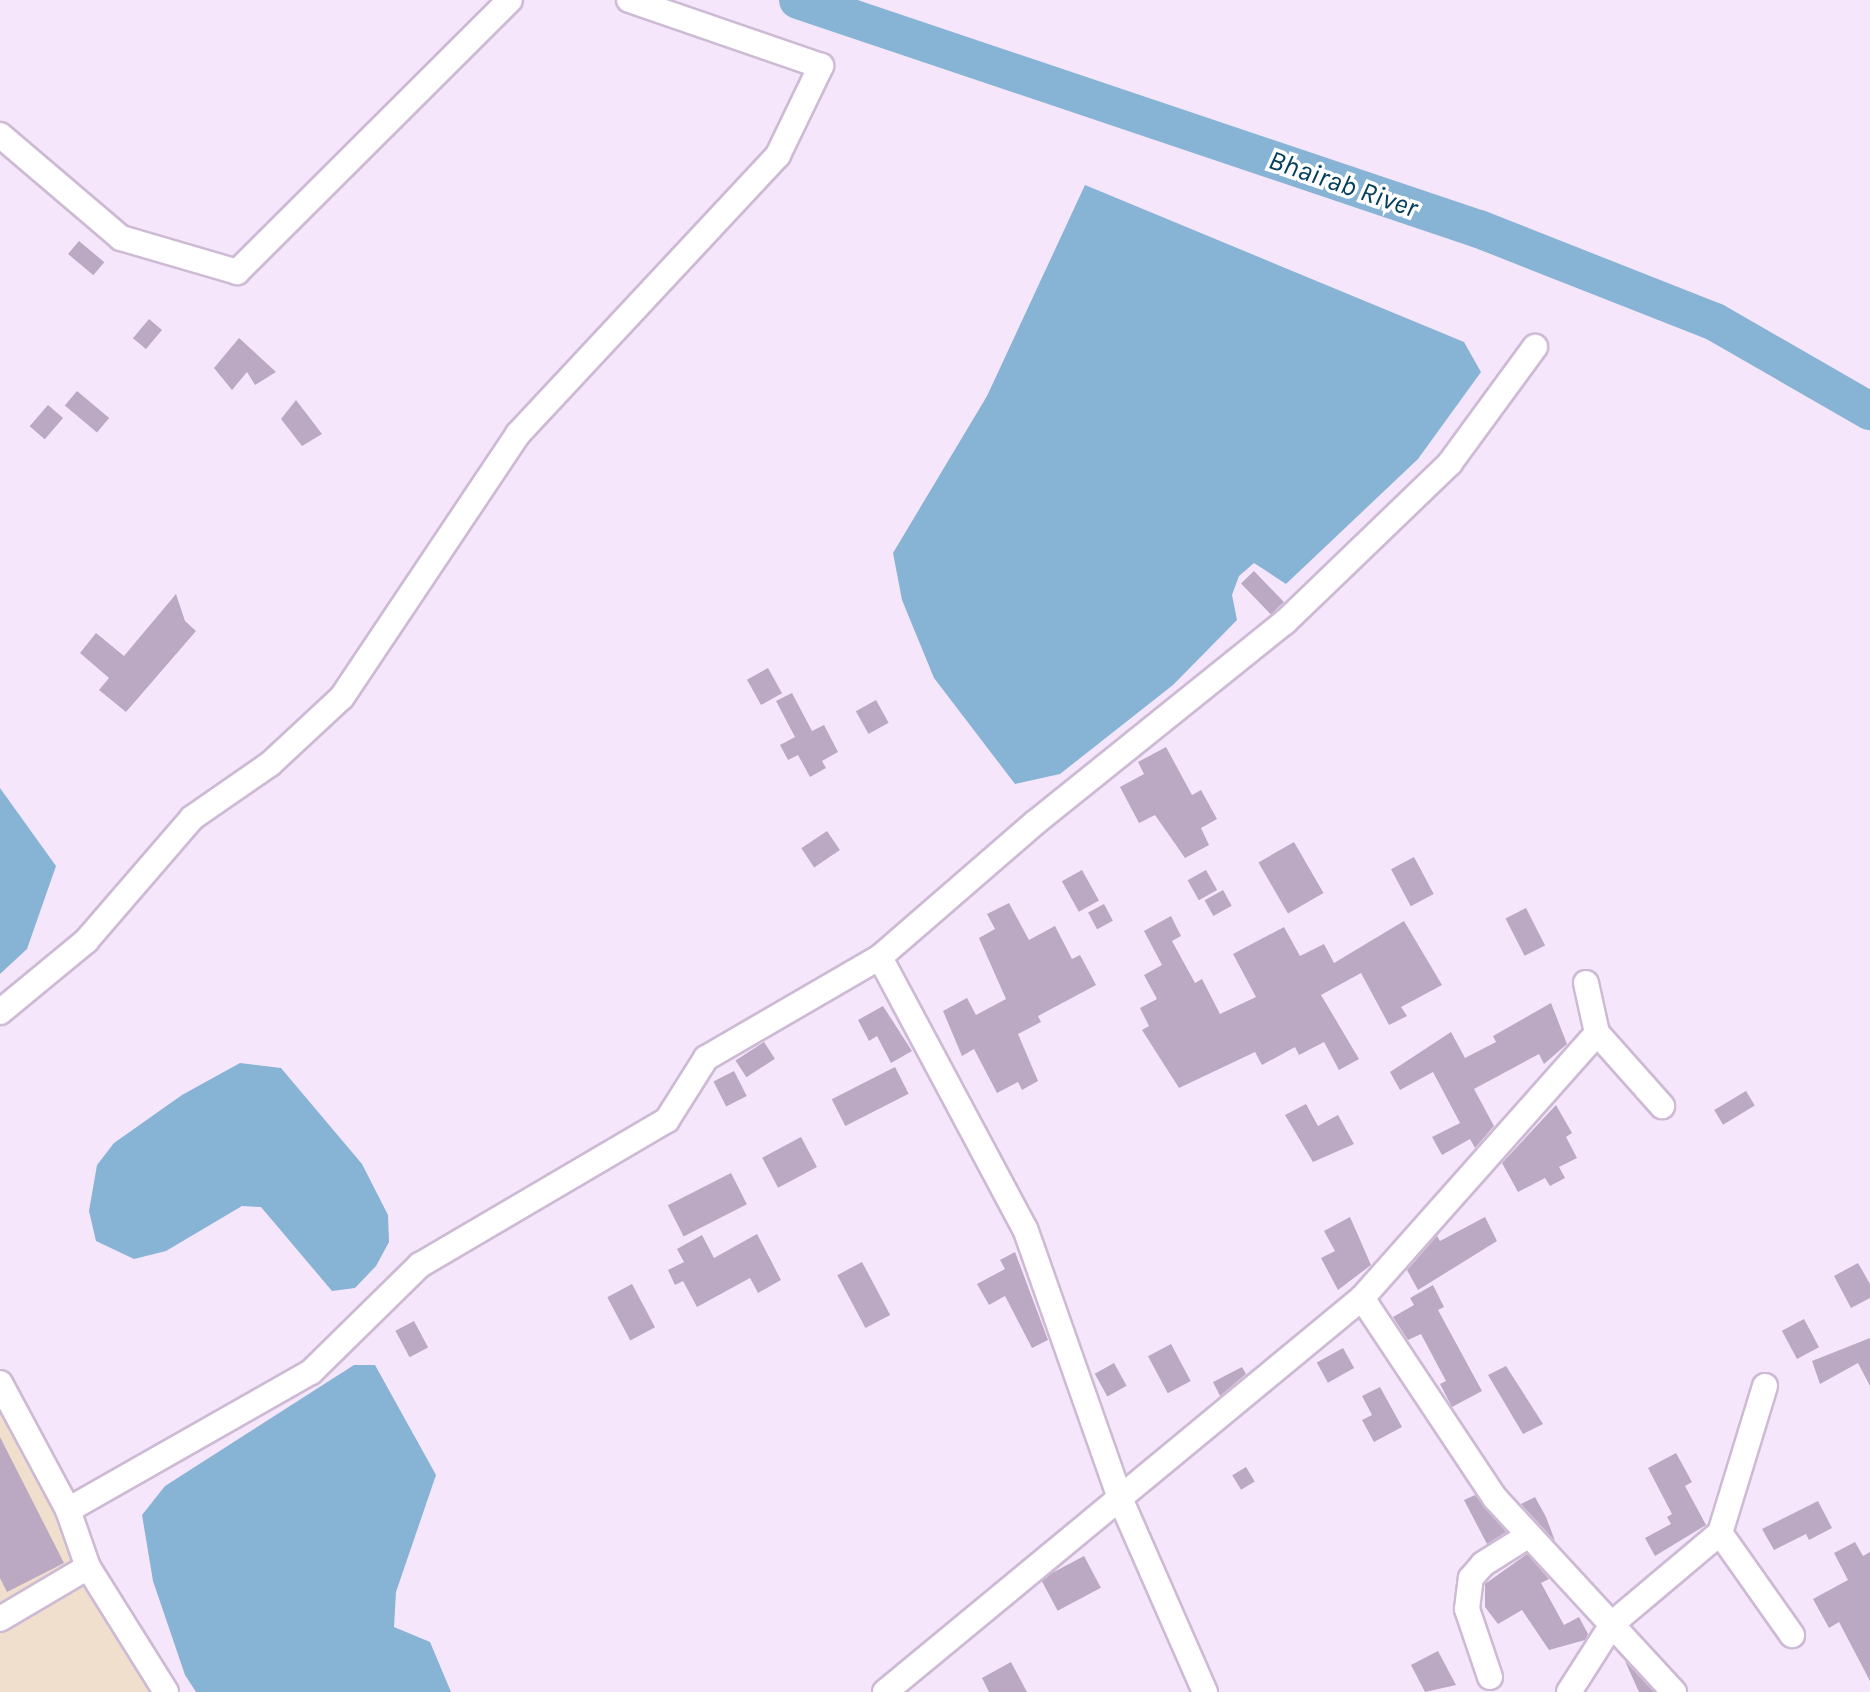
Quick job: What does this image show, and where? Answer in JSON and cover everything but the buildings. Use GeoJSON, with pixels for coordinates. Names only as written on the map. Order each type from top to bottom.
{"type":"FeatureCollection","features":[{"type":"Feature","properties":{"kind":"street"},"geometry":{"type":"LineString","coordinates":[[0,135],[121,238],[237,272],[510,0]]}},
{"type":"Feature","properties":{"kind":"street"},"geometry":{"type":"LineString","coordinates":[[0,1012],[86,941],[192,818],[270,764],[342,697],[518,434],[778,155],[821,66],[629,0]]}},
{"type":"Feature","properties":{"kind":"street"},"geometry":{"type":"LineString","coordinates":[[68,1510],[311,1372],[420,1265],[667,1120],[706,1058],[880,957],[1036,822],[1285,622],[1450,463],[1535,347]]}},
{"type":"Feature","properties":{"kind":"street"},"geometry":{"type":"LineString","coordinates":[[880,957],[1025,1229],[1121,1501],[1205,1692]]}},
{"type":"Feature","properties":{"kind":"street"},"geometry":{"type":"LineString","coordinates":[[1586,983],[1597,1033],[1662,1106]]}},
{"type":"Feature","properties":{"kind":"street"},"geometry":{"type":"LineString","coordinates":[[885,1692],[1121,1501],[1362,1298],[1597,1033]]}},
{"type":"Feature","properties":{"kind":"street"},"geometry":{"type":"LineString","coordinates":[[1362,1298],[1462,1453],[1526,1537],[1613,1623],[1674,1692]]}},
{"type":"Feature","properties":{"kind":"street"},"geometry":{"type":"LineString","coordinates":[[0,1383],[68,1510],[88,1567],[166,1692]]}},
{"type":"Feature","properties":{"kind":"street"},"geometry":{"type":"LineString","coordinates":[[1569,1692],[1613,1623],[1720,1533],[1765,1386]]}},
{"type":"Feature","properties":{"kind":"street"},"geometry":{"type":"LineString","coordinates":[[1720,1533],[1792,1635]]}},
{"type":"Feature","properties":{"kind":"street"},"geometry":{"type":"LineString","coordinates":[[1490,1677],[1467,1609],[1471,1578],[1483,1564],[1526,1537]]}},
{"type":"Feature","properties":{"kind":"street"},"geometry":{"type":"LineString","coordinates":[[0,1619],[88,1567]]}},
{"type":"Feature","properties":{"kind":"shaded area"},"geometry":{"type":"Polygon","coordinates":[[[0,1407],[153,1692],[0,1692],[0,1407]]]}},
{"type":"Feature","properties":{"kind":"water"},"geometry":{"type":"Polygon","coordinates":[[[1085,185],[1464,342],[1481,372],[1418,459],[1286,584],[1254,563],[1239,576],[1232,595],[1237,620],[1173,685],[1060,774],[1015,784],[934,678],[902,600],[893,553],[987,396],[1085,185]]]}},
{"type":"Feature","properties":{"kind":"water"},"geometry":{"type":"Polygon","coordinates":[[[0,788],[56,866],[27,949],[0,974],[0,788]]]}},
{"type":"Feature","properties":{"kind":"water"},"geometry":{"type":"Polygon","coordinates":[[[240,1063],[281,1068],[362,1164],[388,1215],[389,1242],[376,1266],[355,1288],[332,1291],[261,1207],[242,1206],[166,1251],[134,1259],[96,1241],[89,1211],[97,1165],[114,1143],[182,1095],[240,1063]]]}},
{"type":"Feature","properties":{"kind":"water"},"geometry":{"type":"Polygon","coordinates":[[[354,1365],[375,1365],[436,1475],[396,1592],[394,1627],[430,1642],[451,1692],[196,1692],[185,1675],[153,1581],[142,1515],[165,1486],[354,1365]]]}},
{"type":"Feature","properties":{"kind":"waterway","name":"Bhairab River"},"geometry":{"type":"LineString","coordinates":[[798,0],[1479,229],[1715,322],[1870,411]]}}]}
